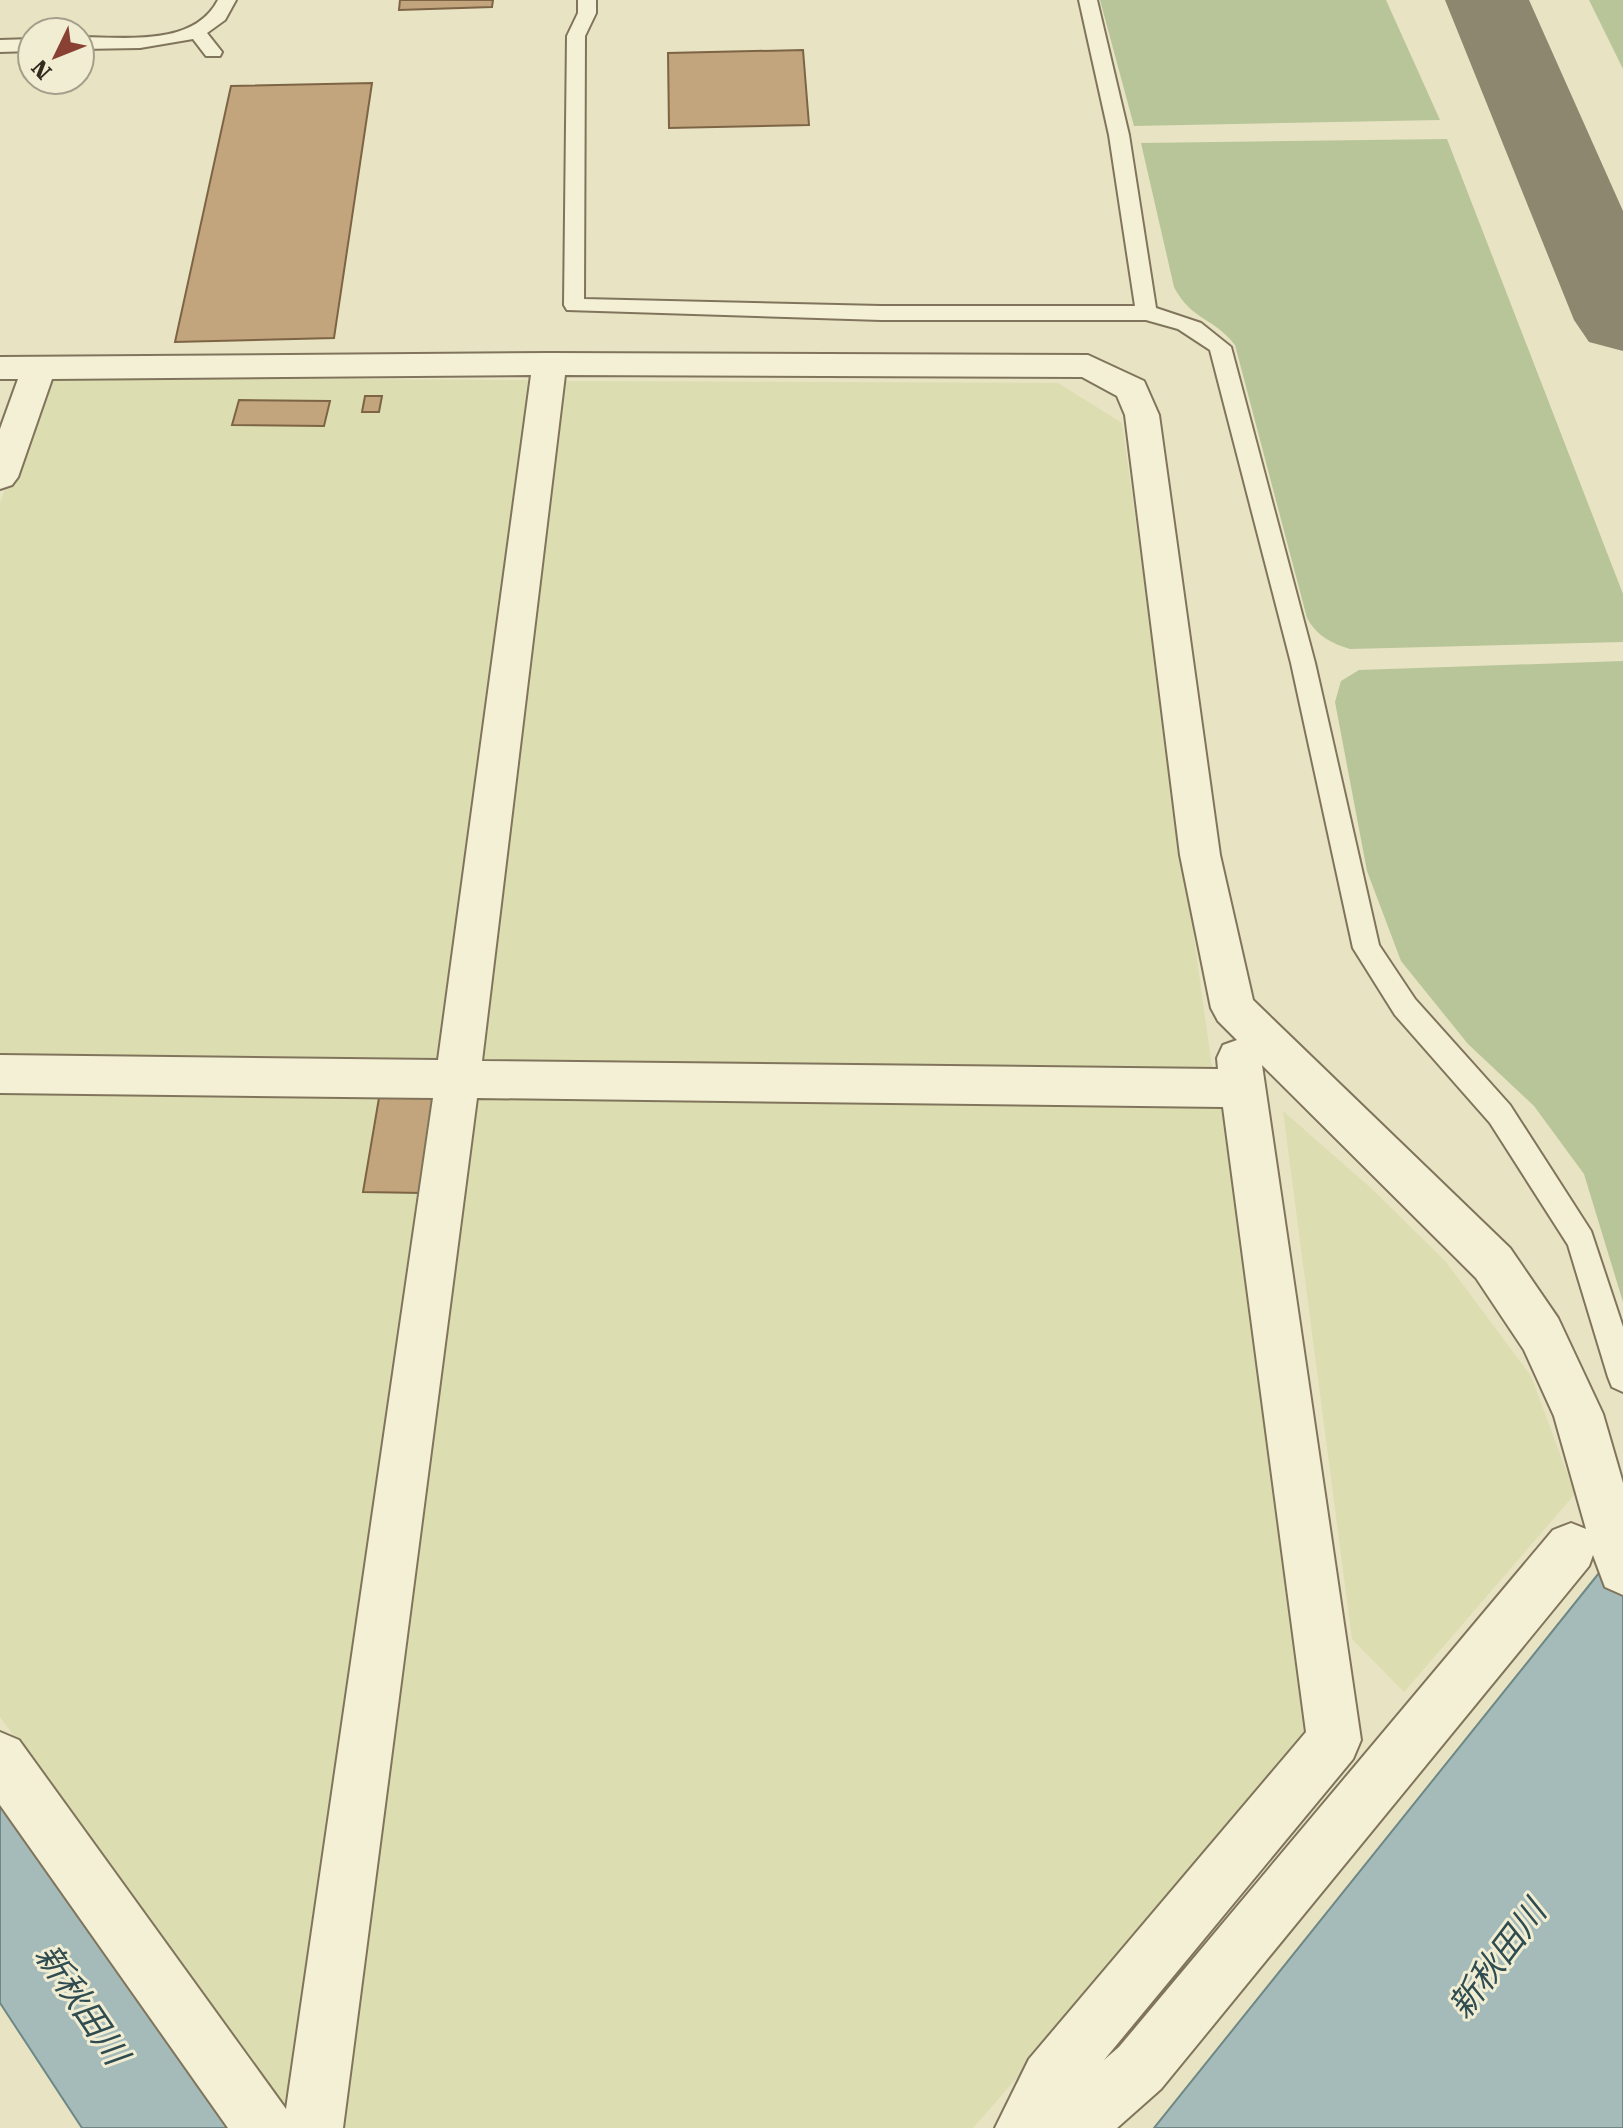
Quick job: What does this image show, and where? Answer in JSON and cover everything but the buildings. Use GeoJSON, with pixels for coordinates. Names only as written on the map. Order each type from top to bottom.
{"type":"FeatureCollection","features":[{"type":"Feature","properties":{"kind":"street"},"geometry":{"type":"LineString","coordinates":[[313,2128],[458,1077],[549,364]]}},
{"type":"Feature","properties":{"kind":"street"},"geometry":{"type":"LineString","coordinates":[[0,368],[549,364],[1088,366],[1132,389],[1142,415],[1200,855],[1233,1008],[1334,1740],[1050,2080],[1025,2128]]}},
{"type":"Feature","properties":{"kind":"street"},"geometry":{"type":"LineString","coordinates":[[0,477],[39,368]]}},
{"type":"Feature","properties":{"kind":"street"},"geometry":{"type":"LineString","coordinates":[[1233,1008],[1493,1263],[1541,1334],[1578,1414],[1623,1569]]}},
{"type":"Feature","properties":{"kind":"street"},"geometry":{"type":"LineString","coordinates":[[0,1074],[1243,1088]]}},
{"type":"Feature","properties":{"kind":"street"},"geometry":{"type":"LineString","coordinates":[[1073,2128],[1140,2068],[1571,1548]]}},
{"type":"Feature","properties":{"kind":"street"},"geometry":{"type":"LineString","coordinates":[[0,1759],[264,2128]]}},
{"type":"Feature","properties":{"kind":"lane"},"geometry":{"type":"LineString","coordinates":[[96,43],[153,41],[197,32],[219,15],[227,0]]}},
{"type":"Feature","properties":{"kind":"lane"},"geometry":{"type":"LineString","coordinates":[[587,0],[587,13],[576,36],[574,305],[881,313],[1146,313],[1180,319],[1206,334],[1220,347],[1303,663],[1366,948],[1405,1007],[1500,1114],[1581,1240],[1623,1377]]}},
{"type":"Feature","properties":{"kind":"lane"},"geometry":{"type":"LineString","coordinates":[[1088,0],[1119,135],[1146,313]]}},
{"type":"Feature","properties":{"kind":"lane"},"geometry":{"type":"LineString","coordinates":[[197,32],[213,52]]}},
{"type":"Feature","properties":{"kind":"green space"},"geometry":{"type":"Polygon","coordinates":[[[1100,0],[1386,0],[1440,120],[1134,126],[1100,0]]]}},
{"type":"Feature","properties":{"kind":"green space"},"geometry":{"type":"Polygon","coordinates":[[[1589,0],[1623,0],[1623,69],[1589,0]]]}},
{"type":"Feature","properties":{"kind":"green space"},"geometry":{"type":"Polygon","coordinates":[[[1447,139],[1623,594],[1623,642],[1350,649],[1320,634],[1307,618],[1235,345],[1188,306],[1174,287],[1141,143],[1447,139]]]}},
{"type":"Feature","properties":{"kind":"green space"},"geometry":{"type":"Polygon","coordinates":[[[44,378],[535,380],[446,1064],[0,1060],[0,503],[44,378]]]}},
{"type":"Feature","properties":{"kind":"green space"},"geometry":{"type":"Polygon","coordinates":[[[560,381],[1058,383],[1122,423],[1213,1074],[471,1063],[560,381]]]}},
{"type":"Feature","properties":{"kind":"green space"},"geometry":{"type":"Polygon","coordinates":[[[1623,661],[1623,1302],[1584,1174],[1534,1106],[1468,1044],[1401,961],[1367,871],[1335,702],[1341,681],[1359,670],[1623,661]]]}},
{"type":"Feature","properties":{"kind":"green space"},"geometry":{"type":"Polygon","coordinates":[[[0,1084],[442,1088],[298,2128],[0,1717],[0,1084]]]}},
{"type":"Feature","properties":{"kind":"green space"},"geometry":{"type":"Polygon","coordinates":[[[468,1088],[1231,1100],[1318,1734],[973,2128],[334,2128],[468,1088]]]}},
{"type":"Feature","properties":{"kind":"green space"},"geometry":{"type":"Polygon","coordinates":[[[1283,1111],[1372,1189],[1446,1262],[1531,1376],[1575,1494],[1404,1692],[1352,1639],[1283,1111]]]}},
{"type":"Feature","properties":{"kind":"water","name":"新秋田川"},"geometry":{"type":"Polygon","coordinates":[[[1623,1543],[1623,2128],[1154,2128],[1595,1578],[1623,1543]]]}},
{"type":"Feature","properties":{"kind":"water","name":"新秋田川"},"geometry":{"type":"Polygon","coordinates":[[[0,1785],[240,2128],[82,2128],[0,2003],[0,1785]]]}},
{"type":"Feature","properties":{"kind":"taxiway"},"geometry":{"type":"LineString","coordinates":[[1487,0],[1623,320]]}}]}
